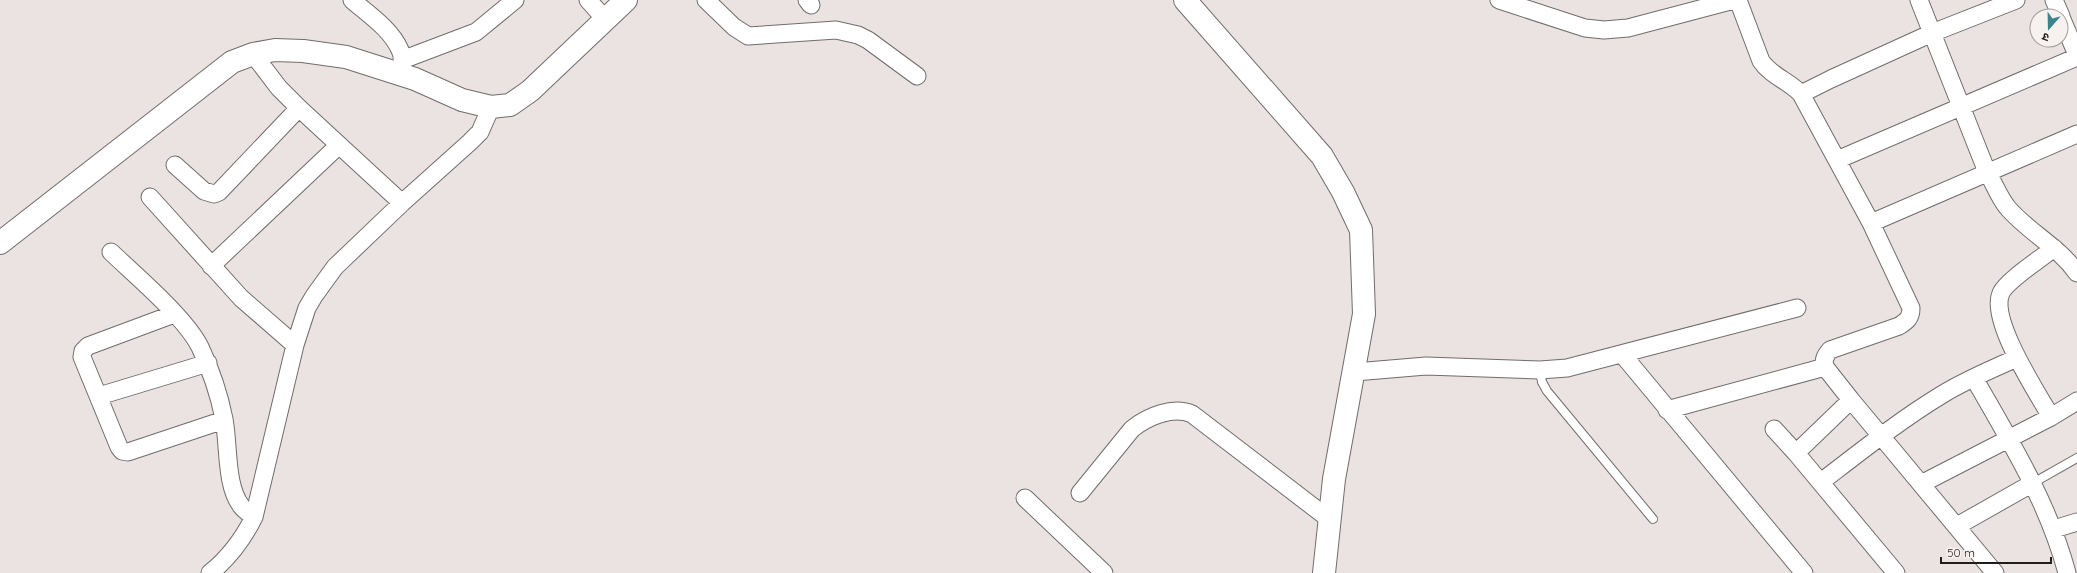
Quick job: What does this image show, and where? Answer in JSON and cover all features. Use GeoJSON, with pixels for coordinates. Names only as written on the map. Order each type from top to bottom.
{"type":"FeatureCollection","features":[{"type":"Feature","properties":{"kind":"street"},"geometry":{"type":"LineString","coordinates":[[352,0],[389,33],[401,50],[403,68]]}},
{"type":"Feature","properties":{"kind":"street"},"geometry":{"type":"LineString","coordinates":[[403,68],[476,32],[515,0]]}},
{"type":"Feature","properties":{"kind":"street"},"geometry":{"type":"LineString","coordinates":[[588,0],[605,19]]}},
{"type":"Feature","properties":{"kind":"street"},"geometry":{"type":"LineString","coordinates":[[0,243],[232,62],[252,54],[275,50],[303,51],[346,57],[403,68],[462,100],[491,107],[510,105],[530,91],[626,0]]}},
{"type":"Feature","properties":{"kind":"street"},"geometry":{"type":"LineString","coordinates":[[706,0],[734,28],[748,36],[836,30],[847,32],[868,40],[917,76]]}},
{"type":"Feature","properties":{"kind":"street"},"geometry":{"type":"LineString","coordinates":[[1185,0],[1322,156],[1343,192],[1361,230],[1364,314],[1355,372],[1334,479],[1324,573]]}},
{"type":"Feature","properties":{"kind":"street"},"geometry":{"type":"LineString","coordinates":[[1499,0],[1585,28],[1604,30],[1628,28],[1734,0]]}},
{"type":"Feature","properties":{"kind":"street"},"geometry":{"type":"LineString","coordinates":[[1738,0],[1761,61],[1766,69],[1795,88],[1801,94],[1871,223],[1912,308],[1911,315],[1907,320],[1898,326],[1830,350],[1825,356],[1825,367],[1995,573]]}},
{"type":"Feature","properties":{"kind":"street"},"geometry":{"type":"LineString","coordinates":[[1919,0],[1987,172],[2006,206],[2054,248],[2077,273]]}},
{"type":"Feature","properties":{"kind":"street"},"geometry":{"type":"LineString","coordinates":[[1801,94],[1932,33],[1972,19],[2016,0]]}},
{"type":"Feature","properties":{"kind":"street"},"geometry":{"type":"LineString","coordinates":[[1837,160],[2077,56],[2069,36]]}},
{"type":"Feature","properties":{"kind":"street"},"geometry":{"type":"LineString","coordinates":[[252,54],[279,88],[299,108],[402,203]]}},
{"type":"Feature","properties":{"kind":"street"},"geometry":{"type":"LineString","coordinates":[[210,573],[229,557],[245,534],[254,517],[296,345],[307,308],[325,279],[402,203],[480,132],[491,107]]}},
{"type":"Feature","properties":{"kind":"street"},"geometry":{"type":"LineString","coordinates":[[175,165],[204,191],[214,194],[219,192],[299,108]]}},
{"type":"Feature","properties":{"kind":"street"},"geometry":{"type":"LineString","coordinates":[[1871,223],[2077,134]]}},
{"type":"Feature","properties":{"kind":"street"},"geometry":{"type":"LineString","coordinates":[[211,266],[339,145]]}},
{"type":"Feature","properties":{"kind":"street"},"geometry":{"type":"LineString","coordinates":[[150,196],[211,266],[258,313],[296,345]]}},
{"type":"Feature","properties":{"kind":"street"},"geometry":{"type":"LineString","coordinates":[[2051,417],[2017,358],[2000,317],[1998,302],[2001,293],[2008,284],[2054,248]]}},
{"type":"Feature","properties":{"kind":"street"},"geometry":{"type":"LineString","coordinates":[[111,252],[174,314],[196,340],[208,363],[224,420],[232,484],[236,497],[242,507],[254,517]]}},
{"type":"Feature","properties":{"kind":"street"},"geometry":{"type":"LineString","coordinates":[[1355,372],[1426,366],[1540,370],[1567,368],[1797,308]]}},
{"type":"Feature","properties":{"kind":"street"},"geometry":{"type":"LineString","coordinates":[[174,314],[85,348],[82,357],[122,451],[128,452],[224,420]]}},
{"type":"Feature","properties":{"kind":"street"},"geometry":{"type":"LineString","coordinates":[[1622,354],[1803,573]]}},
{"type":"Feature","properties":{"kind":"street"},"geometry":{"type":"LineString","coordinates":[[1821,482],[1881,436],[1944,394],[2017,358]]}},
{"type":"Feature","properties":{"kind":"street"},"geometry":{"type":"LineString","coordinates":[[99,396],[208,363]]}},
{"type":"Feature","properties":{"kind":"street"},"geometry":{"type":"LineString","coordinates":[[1667,410],[1825,367]]}},
{"type":"Feature","properties":{"kind":"street"},"geometry":{"type":"LineString","coordinates":[[1974,378],[2033,482],[2054,529],[2067,573]]}},
{"type":"Feature","properties":{"kind":"street"},"geometry":{"type":"LineString","coordinates":[[1796,453],[1851,400]]}},
{"type":"Feature","properties":{"kind":"street"},"geometry":{"type":"LineString","coordinates":[[1922,484],[2051,417],[2077,401]]}},
{"type":"Feature","properties":{"kind":"street"},"geometry":{"type":"LineString","coordinates":[[1080,493],[1136,426],[1145,420],[1175,410],[1183,410],[1192,414],[1329,519]]}},
{"type":"Feature","properties":{"kind":"street"},"geometry":{"type":"LineString","coordinates":[[1774,429],[1821,482],[1896,573]]}},
{"type":"Feature","properties":{"kind":"street"},"geometry":{"type":"LineString","coordinates":[[1957,526],[2033,482]]}},
{"type":"Feature","properties":{"kind":"street"},"geometry":{"type":"LineString","coordinates":[[1025,498],[1104,573]]}},
{"type":"Feature","properties":{"kind":"street"},"geometry":{"type":"LineString","coordinates":[[2054,529],[2077,522]]}},
{"type":"Feature","properties":{"kind":"lane"},"geometry":{"type":"LineString","coordinates":[[1540,370],[1547,391],[1653,519]]}},
{"type":"Feature","properties":{"kind":"lane"},"geometry":{"type":"LineString","coordinates":[[2033,482],[2077,458]]}}]}
